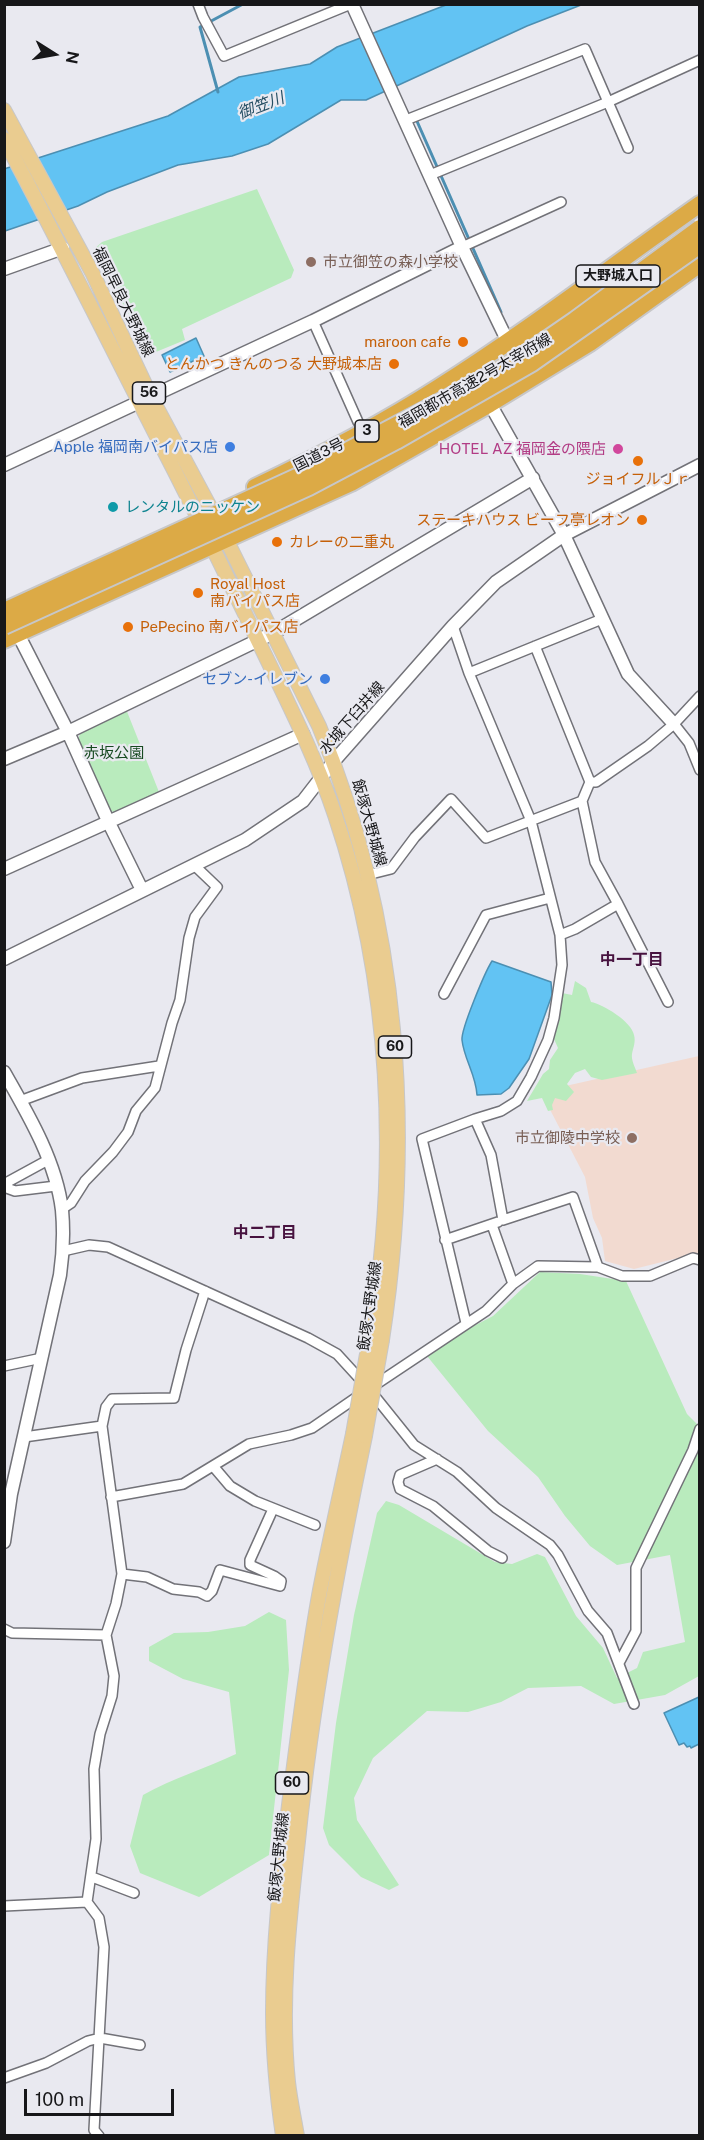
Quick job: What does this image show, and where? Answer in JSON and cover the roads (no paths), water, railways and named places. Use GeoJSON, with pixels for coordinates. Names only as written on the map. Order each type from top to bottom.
{"type":"FeatureCollection","features":[{"type":"Feature","properties":{"kind":"highway","name":"国道3号"},"geometry":{"type":"LineString","coordinates":[[4,604],[204,512],[363,433],[440,387],[564,302],[699,204]]}},
{"type":"Feature","properties":{"kind":"highway","name":"大野城入口"},"geometry":{"type":"LineString","coordinates":[[440,387],[481,370],[535,338],[699,213]]}},
{"type":"Feature","properties":{"kind":"highway","name":"福岡都市高速2号太宰府線"},"geometry":{"type":"LineString","coordinates":[[4,611],[303,474],[474,384],[527,353],[699,228]]}},
{"type":"Feature","properties":{"kind":"highway","name":"福岡都市高速2号太宰府線"},"geometry":{"type":"LineString","coordinates":[[9,633],[309,487],[396,441],[532,363],[699,245]]}},
{"type":"Feature","properties":{"kind":"highway","name":"3"},"geometry":{"type":"LineString","coordinates":[[9,633],[351,483],[490,404],[590,343],[699,264]]}},
{"type":"Feature","properties":{"kind":"main road","name":"福岡早良大野城線"},"geometry":{"type":"LineString","coordinates":[[4,110],[10,135],[80,283],[204,512]]}},
{"type":"Feature","properties":{"kind":"main road","name":"福岡早良大野城線"},"geometry":{"type":"LineString","coordinates":[[10,135],[93,274],[145,400]]}},
{"type":"Feature","properties":{"kind":"main road","name":"飯塚大野城線"},"geometry":{"type":"LineString","coordinates":[[204,512],[219,542],[273,633],[334,761],[360,845],[386,969],[393,1022],[399,1103],[399,1164],[391,1282],[376,1338],[319,1673],[291,1901],[286,1964],[285,2023],[288,2082],[297,2136]]}},
{"type":"Feature","properties":{"kind":"main road","name":"飯塚大野城線"},"geometry":{"type":"LineString","coordinates":[[219,542],[258,640],[303,734],[335,814],[352,870],[369,949],[380,1023],[386,1091],[388,1158],[376,1338]]}},
{"type":"Feature","properties":{"kind":"main road","name":"飯塚大野城線"},"geometry":{"type":"LineString","coordinates":[[283,2136],[276,2086],[273,2015],[280,1884],[310,1650],[321,1588],[359,1435]]}},
{"type":"Feature","properties":{"kind":"street"},"geometry":{"type":"LineString","coordinates":[[198,4],[224,56],[352,4],[462,248],[507,340]]}},
{"type":"Feature","properties":{"kind":"street"},"geometry":{"type":"LineString","coordinates":[[405,119],[585,50],[628,148]]}},
{"type":"Feature","properties":{"kind":"street"},"geometry":{"type":"LineString","coordinates":[[430,176],[608,102],[699,60]]}},
{"type":"Feature","properties":{"kind":"street"},"geometry":{"type":"LineString","coordinates":[[4,465],[561,202]]}},
{"type":"Feature","properties":{"kind":"street"},"geometry":{"type":"LineString","coordinates":[[4,269],[63,248]]}},
{"type":"Feature","properties":{"kind":"street"},"geometry":{"type":"LineString","coordinates":[[313,321],[363,433]]}},
{"type":"Feature","properties":{"kind":"street"},"geometry":{"type":"LineString","coordinates":[[490,404],[564,535],[628,674],[674,724],[688,743],[699,770]]}},
{"type":"Feature","properties":{"kind":"street","name":"水城下臼井線"},"geometry":{"type":"LineString","coordinates":[[4,958],[245,840],[303,801],[334,761],[453,626],[496,582],[564,535],[699,465]]}},
{"type":"Feature","properties":{"kind":"street"},"geometry":{"type":"LineString","coordinates":[[4,759],[68,732],[273,633],[533,478]]}},
{"type":"Feature","properties":{"kind":"street"},"geometry":{"type":"LineString","coordinates":[[468,673],[602,618]]}},
{"type":"Feature","properties":{"kind":"street"},"geometry":{"type":"LineString","coordinates":[[453,626],[468,673],[531,821],[560,935],[562,965],[549,1040],[517,1101],[501,1111],[422,1139],[466,1323]]}},
{"type":"Feature","properties":{"kind":"street"},"geometry":{"type":"LineString","coordinates":[[9,633],[68,732],[142,890]]}},
{"type":"Feature","properties":{"kind":"street"},"geometry":{"type":"LineString","coordinates":[[535,646],[590,782],[582,801],[595,862],[668,1002]]}},
{"type":"Feature","properties":{"kind":"street"},"geometry":{"type":"LineString","coordinates":[[590,782],[596,782],[648,746],[674,724],[699,696]]}},
{"type":"Feature","properties":{"kind":"street"},"geometry":{"type":"LineString","coordinates":[[4,869],[303,734]]}},
{"type":"Feature","properties":{"kind":"street"},"geometry":{"type":"LineString","coordinates":[[367,875],[392,869],[415,837],[451,799],[486,838],[582,801]]}},
{"type":"Feature","properties":{"kind":"street"},"geometry":{"type":"LineString","coordinates":[[62,1209],[71,1203],[85,1181],[113,1152],[128,1132],[136,1111],[155,1088],[159,1066],[180,1000],[189,938],[195,917],[217,887],[194,866]]}},
{"type":"Feature","properties":{"kind":"street"},"geometry":{"type":"LineString","coordinates":[[444,994],[486,915],[550,898]]}},
{"type":"Feature","properties":{"kind":"street"},"geometry":{"type":"LineString","coordinates":[[560,935],[618,904]]}},
{"type":"Feature","properties":{"kind":"street"},"geometry":{"type":"LineString","coordinates":[[20,1101],[82,1078],[159,1066]]}},
{"type":"Feature","properties":{"kind":"street"},"geometry":{"type":"LineString","coordinates":[[4,1072],[48,1160],[62,1209],[63,1251],[42,1358],[8,1494],[4,1542]]}},
{"type":"Feature","properties":{"kind":"street"},"geometry":{"type":"LineString","coordinates":[[474,1119],[491,1155],[503,1220]]}},
{"type":"Feature","properties":{"kind":"street"},"geometry":{"type":"LineString","coordinates":[[4,1186],[48,1160]]}},
{"type":"Feature","properties":{"kind":"street"},"geometry":{"type":"LineString","coordinates":[[4,1186],[15,1191],[56,1186]]}},
{"type":"Feature","properties":{"kind":"street"},"geometry":{"type":"LineString","coordinates":[[445,1239],[573,1197],[598,1267]]}},
{"type":"Feature","properties":{"kind":"street"},"geometry":{"type":"LineString","coordinates":[[492,1224],[513,1284]]}},
{"type":"Feature","properties":{"kind":"street"},"geometry":{"type":"LineString","coordinates":[[63,1251],[89,1245],[108,1247],[308,1338],[337,1354],[369,1389],[414,1445],[457,1472],[496,1508],[550,1545],[558,1555],[588,1611],[607,1633],[634,1704]]}},
{"type":"Feature","properties":{"kind":"street"},"geometry":{"type":"LineString","coordinates":[[111,1497],[183,1484],[249,1444],[291,1436],[312,1428],[486,1311],[513,1284],[538,1266],[598,1267],[622,1276],[650,1276],[693,1258],[699,1260]]}},
{"type":"Feature","properties":{"kind":"street"},"geometry":{"type":"LineString","coordinates":[[99,2136],[94,2130],[104,1947],[99,1918],[87,1902],[96,1839],[94,1769],[100,1734],[112,1696],[114,1676],[106,1635],[116,1604],[122,1574],[102,1426],[106,1407],[112,1399],[174,1398],[186,1350],[205,1291]]}},
{"type":"Feature","properties":{"kind":"street"},"geometry":{"type":"LineString","coordinates":[[4,1366],[42,1358]]}},
{"type":"Feature","properties":{"kind":"street"},"geometry":{"type":"LineString","coordinates":[[24,1437],[102,1426]]}},
{"type":"Feature","properties":{"kind":"street"},"geometry":{"type":"LineString","coordinates":[[619,1663],[636,1631],[636,1568],[693,1450],[699,1429]]}},
{"type":"Feature","properties":{"kind":"street"},"geometry":{"type":"LineString","coordinates":[[437,1459],[400,1475],[398,1482],[400,1489],[434,1506],[488,1551],[502,1558]]}},
{"type":"Feature","properties":{"kind":"street"},"geometry":{"type":"LineString","coordinates":[[213,1466],[230,1486],[255,1501],[315,1525]]}},
{"type":"Feature","properties":{"kind":"street"},"geometry":{"type":"LineString","coordinates":[[122,1574],[147,1577],[173,1589],[199,1592],[207,1596],[212,1591],[220,1570],[280,1586],[281,1581],[274,1575],[250,1565],[250,1560],[273,1509]]}},
{"type":"Feature","properties":{"kind":"street"},"geometry":{"type":"LineString","coordinates":[[4,1629],[12,1633],[106,1635]]}},
{"type":"Feature","properties":{"kind":"street"},"geometry":{"type":"LineString","coordinates":[[92,1877],[134,1893]]}},
{"type":"Feature","properties":{"kind":"street"},"geometry":{"type":"LineString","coordinates":[[4,1906],[87,1902]]}},
{"type":"Feature","properties":{"kind":"street"},"geometry":{"type":"LineString","coordinates":[[4,2078],[46,2063],[88,2041],[100,2038],[140,2045]]}},
{"type":"Feature","properties":{"kind":"water","name":"御笠川"},"geometry":{"type":"Polygon","coordinates":[[[446,5],[581,5],[527,26],[366,100],[341,100],[268,144],[232,156],[178,165],[107,192],[78,206],[5,231],[4,169],[168,116],[239,77],[310,64],[337,47],[446,5]]]}},
{"type":"Feature","properties":{"kind":"water"},"geometry":{"type":"Polygon","coordinates":[[[196,338],[204,356],[170,372],[162,355],[196,338]]]}},
{"type":"Feature","properties":{"kind":"water"},"geometry":{"type":"Polygon","coordinates":[[[492,961],[551,982],[552,995],[529,1059],[509,1088],[501,1094],[477,1095],[462,1040],[469,1013],[492,961]]]}},
{"type":"Feature","properties":{"kind":"water"},"geometry":{"type":"Polygon","coordinates":[[[699,1697],[699,1744],[691,1748],[684,1743],[679,1745],[664,1713],[699,1697]]]}},
{"type":"Feature","properties":{"kind":"waterway"},"geometry":{"type":"LineString","coordinates":[[218,92],[200,27],[243,4]]}},
{"type":"Feature","properties":{"kind":"waterway"},"geometry":{"type":"LineString","coordinates":[[416,119],[501,312]]}},
{"type":"Feature","properties":{"kind":"place","name":"市立御笠の森小学校"},"geometry":{"type":"Point","coordinates":[311,262]}},
{"type":"Feature","properties":{"kind":"place","name":"maroon cafe"},"geometry":{"type":"Point","coordinates":[463,342]}},
{"type":"Feature","properties":{"kind":"place","name":"とんかつ きんのつる 大野城本店"},"geometry":{"type":"Point","coordinates":[394,364]}},
{"type":"Feature","properties":{"kind":"place","name":"Apple 福岡南バイパス店"},"geometry":{"type":"Point","coordinates":[230,447]}},
{"type":"Feature","properties":{"kind":"place","name":"HOTEL AZ 福岡金の隈店"},"geometry":{"type":"Point","coordinates":[618,449]}},
{"type":"Feature","properties":{"kind":"place","name":"ジョイフルＪｒ"},"geometry":{"type":"Point","coordinates":[638,461]}},
{"type":"Feature","properties":{"kind":"place","name":"レンタルのニッケン"},"geometry":{"type":"Point","coordinates":[113,507]}},
{"type":"Feature","properties":{"kind":"place","name":"ステーキハウス ビーフ亭レオン"},"geometry":{"type":"Point","coordinates":[642,520]}},
{"type":"Feature","properties":{"kind":"place","name":"カレーの二重丸"},"geometry":{"type":"Point","coordinates":[277,542]}},
{"type":"Feature","properties":{"kind":"place","name":"Royal Host 南バイパス店"},"geometry":{"type":"Point","coordinates":[198,593]}},
{"type":"Feature","properties":{"kind":"place","name":"PePecino 南バイパス店"},"geometry":{"type":"Point","coordinates":[128,627]}},
{"type":"Feature","properties":{"kind":"place","name":"セブン-イレブン"},"geometry":{"type":"Point","coordinates":[325,679]}},
{"type":"Feature","properties":{"kind":"place","name":"市立御陵中学校"},"geometry":{"type":"Point","coordinates":[632,1138]}},
{"type":"Feature","properties":{"kind":"district","name":"中一丁目"},"geometry":{"type":"Point","coordinates":[632,960]}},
{"type":"Feature","properties":{"kind":"district","name":"中二丁目"},"geometry":{"type":"Point","coordinates":[265,1233]}},
{"type":"Feature","properties":{"kind":"park label","name":"赤坂公園"},"geometry":{"type":"Point","coordinates":[114,753]}}]}
